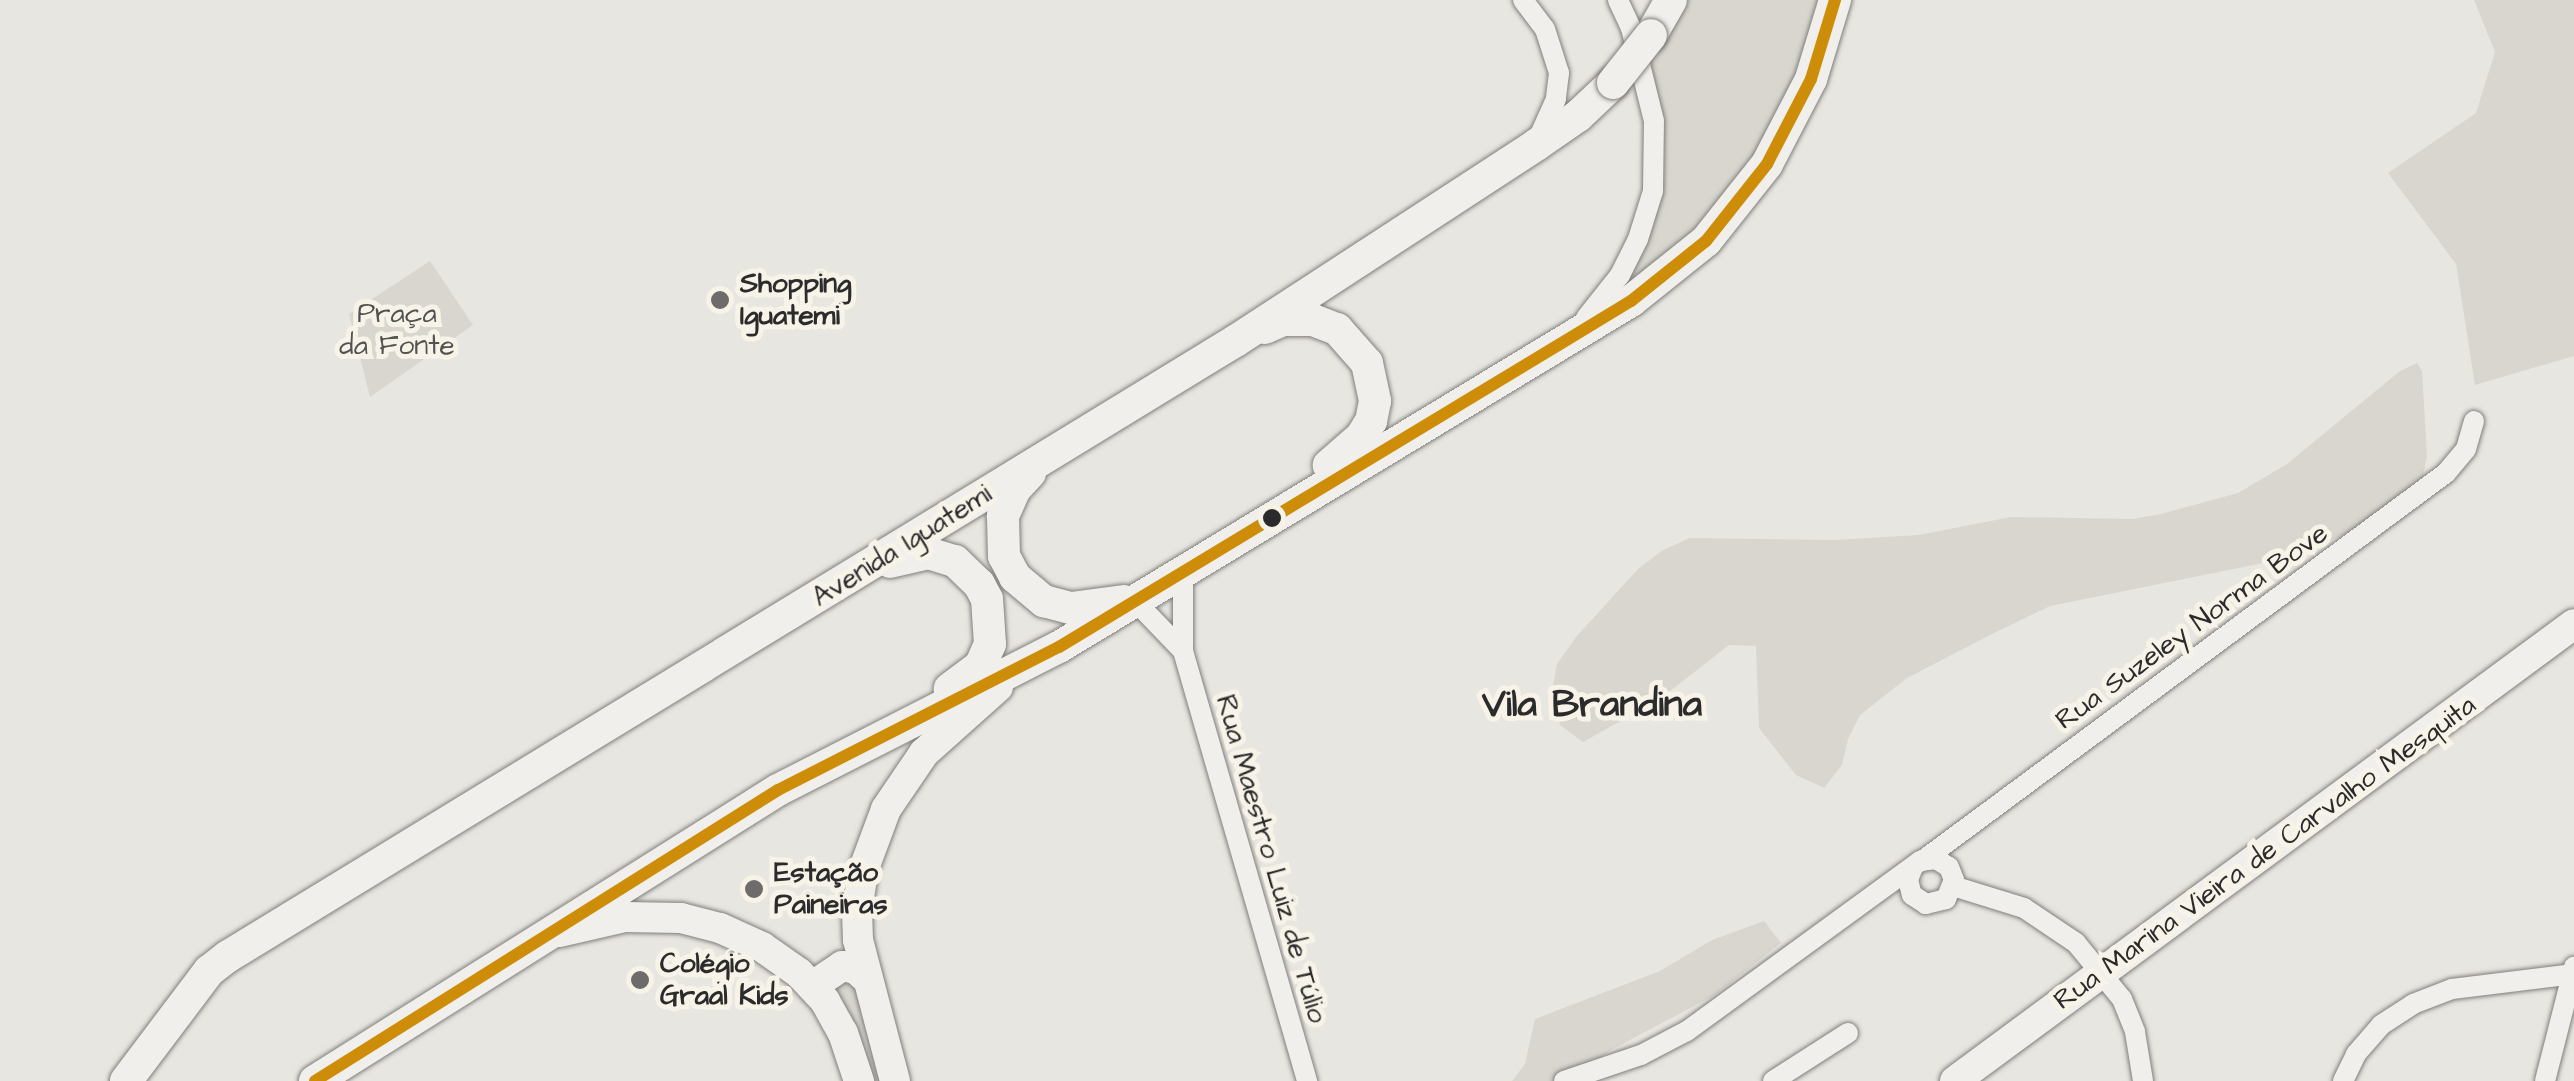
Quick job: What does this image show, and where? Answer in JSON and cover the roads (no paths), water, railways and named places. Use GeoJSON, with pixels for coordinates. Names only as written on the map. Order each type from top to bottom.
{"type":"FeatureCollection","features":[{"type":"Feature","properties":{"kind":"main road","name":"Avenida Iguatemi"},"geometry":{"type":"LineString","coordinates":[[126,1081],[209,972],[227,956],[1237,340],[1536,145],[1613,83],[1651,35],[1671,0]]}},
{"type":"Feature","properties":{"kind":"main road"},"geometry":{"type":"LineString","coordinates":[[894,1081],[867,978],[857,910],[864,871],[886,809],[924,753],[981,698],[1059,646],[1542,354],[1668,273],[1706,241],[1738,202],[1790,123],[1811,79],[1835,0]]}},
{"type":"Feature","properties":{"kind":"main road"},"geometry":{"type":"LineString","coordinates":[[1237,340],[1283,320],[1313,320],[1337,329],[1355,345],[1367,362],[1374,386],[1370,421],[1361,436],[1274,501],[1253,527]]}},
{"type":"Feature","properties":{"kind":"main road"},"geometry":{"type":"LineString","coordinates":[[1047,455],[1015,489],[1003,516],[1004,556],[1015,577],[1044,601],[1071,608],[1134,600]]}},
{"type":"Feature","properties":{"kind":"main road"},"geometry":{"type":"LineString","coordinates":[[315,1081],[778,790],[954,687],[980,666],[990,644],[987,599],[979,584],[955,561],[928,553],[910,555],[854,577]]}},
{"type":"Feature","properties":{"kind":"main road","name":"Rua Marina Vieira de Carvalho Mesquita"},"geometry":{"type":"LineString","coordinates":[[1955,1081],[2574,624]]}},
{"type":"Feature","properties":{"kind":"main road"},"geometry":{"type":"LineString","coordinates":[[778,790],[1059,646]]}},
{"type":"Feature","properties":{"kind":"main road"},"geometry":{"type":"LineString","coordinates":[[551,934],[626,917],[681,918],[720,928],[762,947],[799,973],[818,993],[843,1033],[859,1081]]}},
{"type":"Feature","properties":{"kind":"main road"},"geometry":{"type":"LineString","coordinates":[[818,993],[820,981],[842,966],[867,978]]}},
{"type":"Feature","properties":{"kind":"street"},"geometry":{"type":"LineString","coordinates":[[1524,0],[1545,29],[1560,73],[1556,99],[1536,145]]}},
{"type":"Feature","properties":{"kind":"street"},"geometry":{"type":"LineString","coordinates":[[1542,354],[1601,304],[1638,239],[1653,191],[1654,121],[1631,28],[1618,0]]}},
{"type":"Feature","properties":{"kind":"street","name":"Rua Suzeley Norma Bove"},"geometry":{"type":"LineString","coordinates":[[1564,1081],[1641,1055],[1687,1031],[1918,864],[2446,474],[2466,450],[2474,421]]}},
{"type":"Feature","properties":{"kind":"street"},"geometry":{"type":"LineString","coordinates":[[1182,651],[1184,570]]}},
{"type":"Feature","properties":{"kind":"street"},"geometry":{"type":"LineString","coordinates":[[1134,600],[1182,651]]}},
{"type":"Feature","properties":{"kind":"street","name":"Rua Maestro Luiz de Túlio"},"geometry":{"type":"LineString","coordinates":[[1182,651],[1306,1081]]}},
{"type":"Feature","properties":{"kind":"street"},"geometry":{"type":"LineString","coordinates":[[1936,859],[1948,867],[1953,886],[1940,903],[1918,901],[1909,888],[1918,864],[1936,859]]}},
{"type":"Feature","properties":{"kind":"street"},"geometry":{"type":"LineString","coordinates":[[1953,886],[2024,908],[2050,922],[2104,973],[2135,1032],[2142,1081]]}},
{"type":"Feature","properties":{"kind":"street"},"geometry":{"type":"LineString","coordinates":[[2343,1081],[2356,1054],[2382,1024],[2412,1004],[2452,989],[2573,971],[2545,1081]]}},
{"type":"Feature","properties":{"kind":"street"},"geometry":{"type":"LineString","coordinates":[[1773,1081],[1848,1033]]}},
{"type":"Feature","properties":{"kind":"place","name":"Shopping Iguatemi"},"geometry":{"type":"Point","coordinates":[720,300]}},
{"type":"Feature","properties":{"kind":"place","name":"Estação Paineiras"},"geometry":{"type":"Point","coordinates":[754,889]}},
{"type":"Feature","properties":{"kind":"place","name":"Colégio Graal Kids"},"geometry":{"type":"Point","coordinates":[640,980]}},
{"type":"Feature","properties":{"kind":"district","name":"Vila Brandina"},"geometry":{"type":"Point","coordinates":[1592,706]}},
{"type":"Feature","properties":{"kind":"park label","name":"Praça da Fonte"},"geometry":{"type":"Point","coordinates":[397,330]}}]}
